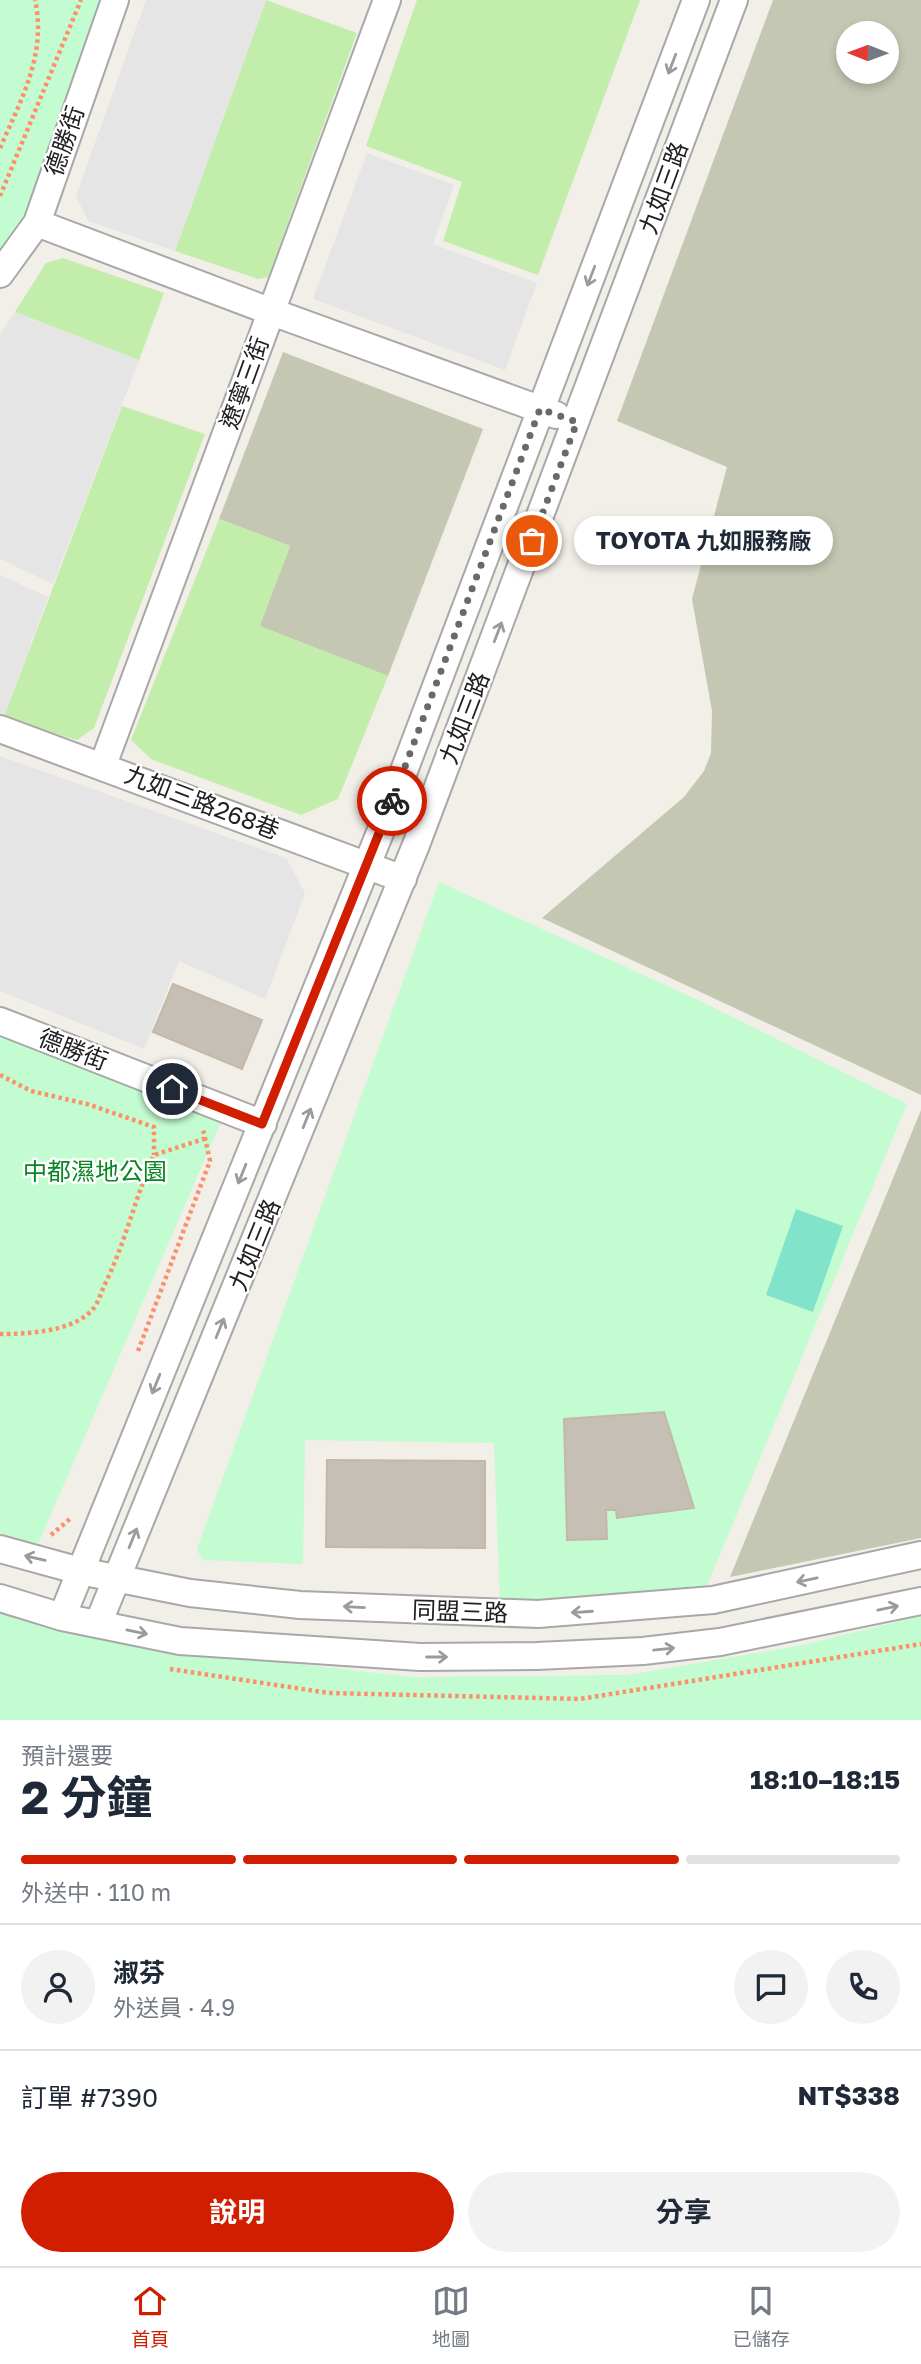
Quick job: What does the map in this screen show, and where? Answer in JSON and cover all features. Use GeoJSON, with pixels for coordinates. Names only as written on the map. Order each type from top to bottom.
{"type":"FeatureCollection","features":[{"type":"Feature","properties":{"kind":"street","name":"德勝街"},"geometry":{"type":"LineString","coordinates":[[0,274],[37,222],[115,0]]}},
{"type":"Feature","properties":{"kind":"street","name":"遼寧三街"},"geometry":{"type":"LineString","coordinates":[[103,765],[387,0]]}},
{"type":"Feature","properties":{"kind":"street","name":"九如三路"},"geometry":{"type":"LineString","coordinates":[[62,1617],[366,865],[696,0]]}},
{"type":"Feature","properties":{"kind":"street","name":"九如三路"},"geometry":{"type":"LineString","coordinates":[[98,1624],[402,879],[577,422],[734,0]]}},
{"type":"Feature","properties":{"kind":"street"},"geometry":{"type":"LineString","coordinates":[[37,222],[272,312],[577,422]]}},
{"type":"Feature","properties":{"kind":"street","name":"九如三路268巷"},"geometry":{"type":"LineString","coordinates":[[0,729],[103,765],[402,879]]}},
{"type":"Feature","properties":{"kind":"street","name":"德勝街"},"geometry":{"type":"LineString","coordinates":[[0,1021],[262,1124]]}},
{"type":"Feature","properties":{"kind":"street","name":"同盟三路"},"geometry":{"type":"LineString","coordinates":[[0,1549],[80,1571],[190,1592],[287,1603],[396,1610],[538,1614],[713,1600],[921,1555]]}},
{"type":"Feature","properties":{"kind":"street","name":"同盟三路"},"geometry":{"type":"LineString","coordinates":[[0,1598],[62,1617],[180,1641],[393,1656],[537,1656],[643,1651],[720,1643],[921,1601]]}},
{"type":"Feature","properties":{"kind":"street"},"geometry":{"type":"LineString","coordinates":[[713,1600],[720,1643]]}},
{"type":"Feature","properties":{"kind":"street"},"geometry":{"type":"LineString","coordinates":[[393,1656],[396,1610]]}},
{"type":"Feature","properties":{"kind":"path"},"geometry":{"type":"LineString","coordinates":[[0,148],[37,58],[39,33],[35,0]]}},
{"type":"Feature","properties":{"kind":"path"},"geometry":{"type":"LineString","coordinates":[[0,196],[81,0]]}},
{"type":"Feature","properties":{"kind":"path"},"geometry":{"type":"LineString","coordinates":[[0,1075],[31,1091],[87,1104],[154,1127],[154,1155],[142,1182],[126,1239],[96,1306],[87,1316],[62,1326],[24,1334],[0,1334]]}},
{"type":"Feature","properties":{"kind":"path"},"geometry":{"type":"LineString","coordinates":[[137,1353],[210,1161],[207,1138],[200,1123]]}},
{"type":"Feature","properties":{"kind":"path"},"geometry":{"type":"LineString","coordinates":[[154,1155],[207,1138]]}},
{"type":"Feature","properties":{"kind":"path"},"geometry":{"type":"LineString","coordinates":[[42,1534],[52,1535],[74,1514]]}},
{"type":"Feature","properties":{"kind":"shaded area"},"geometry":{"type":"Polygon","coordinates":[[[146,0],[266,0],[175,251],[88,221],[76,196],[146,0]]]}},
{"type":"Feature","properties":{"kind":"shaded area"},"geometry":{"type":"Polygon","coordinates":[[[773,0],[921,0],[921,1095],[542,918],[684,797],[704,771],[711,753],[712,711],[692,599],[727,467],[617,421],[773,0]]]}},
{"type":"Feature","properties":{"kind":"shaded area"},"geometry":{"type":"Polygon","coordinates":[[[367,153],[454,185],[433,244],[537,283],[505,370],[313,299],[367,153]]]}},
{"type":"Feature","properties":{"kind":"shaded area"},"geometry":{"type":"Polygon","coordinates":[[[15,312],[139,360],[53,584],[0,559],[0,334],[15,312]]]}},
{"type":"Feature","properties":{"kind":"shaded area"},"geometry":{"type":"Polygon","coordinates":[[[283,352],[483,429],[388,676],[259,626],[290,546],[219,519],[283,352]]]}},
{"type":"Feature","properties":{"kind":"shaded area"},"geometry":{"type":"Polygon","coordinates":[[[0,575],[48,597],[3,719],[0,718],[0,575]]]}},
{"type":"Feature","properties":{"kind":"shaded area"},"geometry":{"type":"Polygon","coordinates":[[[0,756],[286,858],[305,893],[265,999],[179,961],[144,1049],[0,991],[0,756]]]}},
{"type":"Feature","properties":{"kind":"shaded area"},"geometry":{"type":"Polygon","coordinates":[[[921,1110],[921,1538],[730,1577],[921,1110]]]}},
{"type":"Feature","properties":{"kind":"green space"},"geometry":{"type":"Polygon","coordinates":[[[0,0],[115,0],[37,223],[0,274],[0,0]]]}},
{"type":"Feature","properties":{"kind":"green space"},"geometry":{"type":"Polygon","coordinates":[[[266,0],[357,33],[268,277],[258,279],[175,251],[266,0]]]}},
{"type":"Feature","properties":{"kind":"green space"},"geometry":{"type":"Polygon","coordinates":[[[417,0],[640,0],[538,275],[443,241],[462,182],[366,146],[417,0]]]}},
{"type":"Feature","properties":{"kind":"green space"},"geometry":{"type":"Polygon","coordinates":[[[63,258],[164,293],[139,360],[15,312],[46,263],[63,258]]]}},
{"type":"Feature","properties":{"kind":"green space"},"geometry":{"type":"Polygon","coordinates":[[[122,406],[205,434],[94,728],[77,740],[3,719],[122,406]]]}},
{"type":"Feature","properties":{"kind":"green space"},"geometry":{"type":"Polygon","coordinates":[[[219,519],[290,546],[260,626],[388,676],[338,799],[301,815],[151,759],[131,740],[219,519]]]}},
{"type":"Feature","properties":{"kind":"green space"},"geometry":{"type":"Polygon","coordinates":[[[439,882],[696,999],[907,1104],[707,1586],[666,1594],[500,1603],[494,1443],[305,1440],[303,1564],[202,1560],[197,1549],[439,882]]]}},
{"type":"Feature","properties":{"kind":"green space","name":"中都濕地公園"},"geometry":{"type":"Polygon","coordinates":[[[0,1027],[221,1122],[38,1544],[0,1533],[0,1027]]]}},
{"type":"Feature","properties":{"kind":"green space"},"geometry":{"type":"Polygon","coordinates":[[[796,1209],[843,1226],[813,1312],[766,1295],[796,1209]]]}},
{"type":"Feature","properties":{"kind":"green space"},"geometry":{"type":"Polygon","coordinates":[[[0,1611],[36,1623],[145,1647],[412,1677],[628,1675],[798,1646],[921,1616],[921,1720],[0,1720],[0,1611]]]}},
{"type":"Feature","properties":{"kind":"building"},"geometry":{"type":"Polygon","coordinates":[[[173,984],[262,1020],[242,1069],[153,1032],[173,984]]]}},
{"type":"Feature","properties":{"kind":"building"},"geometry":{"type":"Polygon","coordinates":[[[664,1412],[694,1508],[617,1518],[616,1510],[606,1510],[607,1539],[567,1540],[564,1419],[664,1412]]]}},
{"type":"Feature","properties":{"kind":"building"},"geometry":{"type":"Polygon","coordinates":[[[327,1460],[485,1461],[485,1548],[326,1547],[327,1460]]]}},
{"type":"Feature","properties":{"kind":"way so far"},"geometry":{"type":"LineString","coordinates":[[392,801],[540,409],[577,422],[532,541]]}},
{"type":"Feature","properties":{"kind":"place","name":"TOYOTA 九如服務廠"},"geometry":{"type":"Point","coordinates":[532,541]}},
{"type":"Feature","properties":{"kind":"route"},"geometry":{"type":"LineString","coordinates":[[172,1089],[262,1124],[392,801]]}}]}
